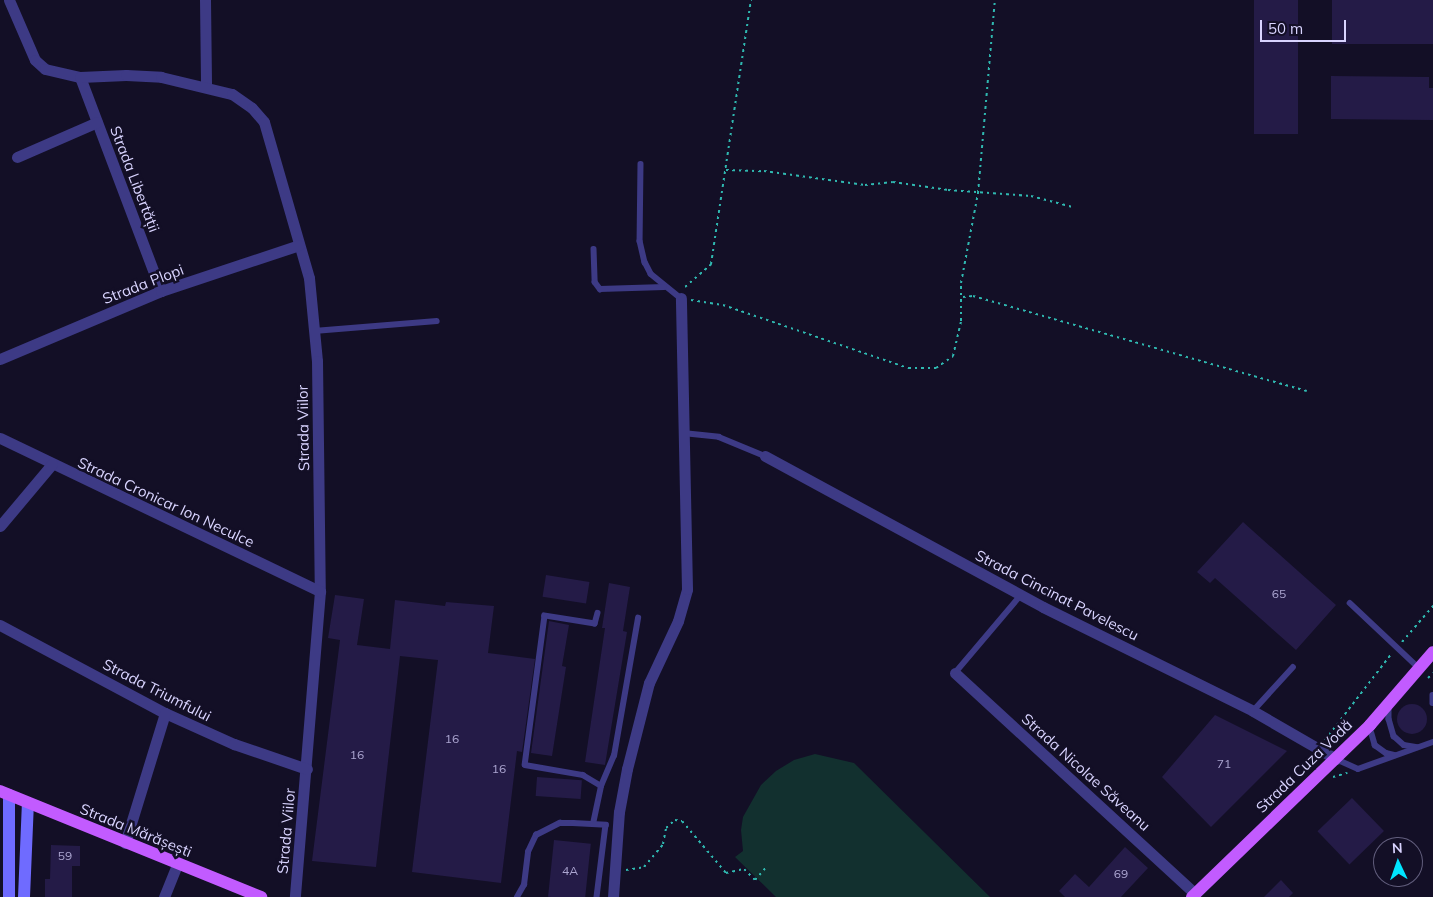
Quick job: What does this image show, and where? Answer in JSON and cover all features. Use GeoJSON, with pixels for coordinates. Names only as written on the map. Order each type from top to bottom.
{"type":"FeatureCollection","features":[{"type":"Feature","properties":{"kind":"main road"},"geometry":{"type":"LineString","coordinates":[[1419,668],[1433,644]]}},
{"type":"Feature","properties":{"kind":"main road","name":"Strada Cuza Vodă"},"geometry":{"type":"LineString","coordinates":[[1194,896],[1370,725],[1433,652]]}},
{"type":"Feature","properties":{"kind":"main road"},"geometry":{"type":"LineString","coordinates":[[4,793],[9,897]]}},
{"type":"Feature","properties":{"kind":"main road","name":"Strada Mărășești"},"geometry":{"type":"LineString","coordinates":[[4,793],[261,897]]}},
{"type":"Feature","properties":{"kind":"main road"},"geometry":{"type":"LineString","coordinates":[[24,897],[28,803]]}},
{"type":"Feature","properties":{"kind":"street"},"geometry":{"type":"LineString","coordinates":[[10,0],[35,60],[45,69],[80,77],[126,75],[161,77],[206,87],[205,0]]}},
{"type":"Feature","properties":{"kind":"street","name":"Strada Libertății"},"geometry":{"type":"LineString","coordinates":[[80,77],[161,291]]}},
{"type":"Feature","properties":{"kind":"street","name":"Strada Viilor"},"geometry":{"type":"LineString","coordinates":[[206,87],[232,94],[252,108],[264,122],[309,278],[317,361],[320,592],[307,769],[295,897]]}},
{"type":"Feature","properties":{"kind":"street"},"geometry":{"type":"LineString","coordinates":[[17,157],[63,139],[97,122]]}},
{"type":"Feature","properties":{"kind":"street","name":"Strada Plopi"},"geometry":{"type":"LineString","coordinates":[[0,359],[161,291],[300,245]]}},
{"type":"Feature","properties":{"kind":"street"},"geometry":{"type":"LineString","coordinates":[[613,897],[616,871],[612,826],[649,683],[678,621],[687,589],[681,298]]}},
{"type":"Feature","properties":{"kind":"street","name":"Strada Cronicar Ion Neculce"},"geometry":{"type":"LineString","coordinates":[[0,438],[320,592]]}},
{"type":"Feature","properties":{"kind":"street","name":"Strada Cincinat Pavelescu"},"geometry":{"type":"LineString","coordinates":[[764,456],[1021,595],[1253,711],[1336,759]]}},
{"type":"Feature","properties":{"kind":"street"},"geometry":{"type":"LineString","coordinates":[[0,526],[52,464]]}},
{"type":"Feature","properties":{"kind":"street","name":"Strada Triumfului"},"geometry":{"type":"LineString","coordinates":[[0,625],[165,713],[234,744],[307,769]]}},
{"type":"Feature","properties":{"kind":"street","name":"Strada Nicolae Săveanu"},"geometry":{"type":"LineString","coordinates":[[955,673],[1194,896]]}},
{"type":"Feature","properties":{"kind":"street"},"geometry":{"type":"LineString","coordinates":[[125,843],[165,713]]}},
{"type":"Feature","properties":{"kind":"street"},"geometry":{"type":"LineString","coordinates":[[164,897],[177,864]]}},
{"type":"Feature","properties":{"kind":"lane"},"geometry":{"type":"LineString","coordinates":[[641,164],[640,241],[645,262],[652,274],[664,286],[681,298]]}},
{"type":"Feature","properties":{"kind":"lane"},"geometry":{"type":"LineString","coordinates":[[594,249],[595,282],[600,289],[664,286]]}},
{"type":"Feature","properties":{"kind":"lane"},"geometry":{"type":"LineString","coordinates":[[314,331],[437,321]]}},
{"type":"Feature","properties":{"kind":"lane"},"geometry":{"type":"LineString","coordinates":[[683,433],[719,437],[764,456]]}},
{"type":"Feature","properties":{"kind":"lane"},"geometry":{"type":"LineString","coordinates":[[955,673],[1021,595]]}},
{"type":"Feature","properties":{"kind":"lane"},"geometry":{"type":"LineString","coordinates":[[1350,603],[1419,668]]}},
{"type":"Feature","properties":{"kind":"lane"},"geometry":{"type":"LineString","coordinates":[[598,612],[595,624],[545,616],[526,765],[583,775],[601,786]]}},
{"type":"Feature","properties":{"kind":"lane"},"geometry":{"type":"LineString","coordinates":[[593,824],[601,786],[614,756],[638,618]]}},
{"type":"Feature","properties":{"kind":"lane"},"geometry":{"type":"LineString","coordinates":[[1253,711],[1293,667]]}},
{"type":"Feature","properties":{"kind":"lane"},"geometry":{"type":"LineString","coordinates":[[1433,695],[1433,704]]}},
{"type":"Feature","properties":{"kind":"lane"},"geometry":{"type":"LineString","coordinates":[[1389,703],[1389,719],[1394,736],[1404,745],[1419,747]]}},
{"type":"Feature","properties":{"kind":"lane"},"geometry":{"type":"LineString","coordinates":[[1370,725],[1375,745],[1386,753],[1395,755]]}},
{"type":"Feature","properties":{"kind":"lane"},"geometry":{"type":"LineString","coordinates":[[1336,759],[1358,769],[1433,742]]}},
{"type":"Feature","properties":{"kind":"lane"},"geometry":{"type":"LineString","coordinates":[[517,897],[524,885],[528,852],[536,836],[560,823],[612,826],[597,897]]}},
{"type":"Feature","properties":{"kind":"path"},"geometry":{"type":"LineString","coordinates":[[751,0],[711,264],[686,285],[681,298],[723,305],[908,368],[936,368],[953,356],[961,321],[961,283],[978,193],[995,0]]}},
{"type":"Feature","properties":{"kind":"path"},"geometry":{"type":"LineString","coordinates":[[726,170],[764,171],[866,185],[894,182],[978,193],[1031,196],[1073,206]]}},
{"type":"Feature","properties":{"kind":"path"},"geometry":{"type":"LineString","coordinates":[[962,297],[972,296],[1307,391]]}},
{"type":"Feature","properties":{"kind":"path"},"geometry":{"type":"LineString","coordinates":[[1319,748],[1397,647],[1433,606]]}},
{"type":"Feature","properties":{"kind":"path"},"geometry":{"type":"LineString","coordinates":[[1325,770],[1334,778],[1358,769]]}},
{"type":"Feature","properties":{"kind":"path"},"geometry":{"type":"LineString","coordinates":[[616,871],[644,867],[663,844],[666,828],[675,820],[682,821],[726,873],[744,869],[755,880],[768,866]]}},
{"type":"Feature","properties":{"kind":"green space"},"geometry":{"type":"Polygon","coordinates":[[[815,754],[854,763],[990,897],[776,897],[735,857],[743,851],[741,830],[743,817],[761,785],[776,771],[794,760],[815,754]]]}},
{"type":"Feature","properties":{"kind":"building"},"geometry":{"type":"Polygon","coordinates":[[[1254,0],[1298,0],[1298,134],[1254,134],[1254,0]]]}},
{"type":"Feature","properties":{"kind":"building"},"geometry":{"type":"Polygon","coordinates":[[[1332,0],[1433,0],[1433,44],[1332,44],[1332,0]]]}},
{"type":"Feature","properties":{"kind":"building"},"geometry":{"type":"Polygon","coordinates":[[[1331,76],[1429,77],[1429,88],[1433,88],[1433,120],[1331,119],[1331,76]]]}},
{"type":"Feature","properties":{"kind":"building"},"geometry":{"type":"Polygon","coordinates":[[[1243,522],[1336,605],[1296,650],[1215,578],[1210,583],[1197,572],[1243,522]]]}},
{"type":"Feature","properties":{"kind":"building"},"geometry":{"type":"Polygon","coordinates":[[[546,575],[589,582],[586,604],[543,597],[546,575]]]}},
{"type":"Feature","properties":{"kind":"building"},"geometry":{"type":"Polygon","coordinates":[[[609,583],[630,587],[623,631],[627,632],[605,765],[585,762],[605,628],[602,628],[609,583]]]}},
{"type":"Feature","properties":{"kind":"building"},"geometry":{"type":"Polygon","coordinates":[[[335,595],[364,599],[357,645],[390,649],[395,600],[445,606],[446,602],[494,606],[488,653],[535,659],[522,752],[517,751],[501,883],[412,872],[438,660],[400,656],[376,867],[312,861],[340,640],[328,638],[335,595]]]}},
{"type":"Feature","properties":{"kind":"building"},"geometry":{"type":"Polygon","coordinates":[[[549,621],[569,625],[562,666],[566,667],[552,756],[531,753],[549,621]]]}},
{"type":"Feature","properties":{"kind":"building"},"geometry":{"type":"Polygon","coordinates":[[[1412,704],[1422,709],[1427,719],[1422,729],[1412,734],[1402,729],[1397,719],[1402,709],[1412,704]]]}},
{"type":"Feature","properties":{"kind":"building"},"geometry":{"type":"Polygon","coordinates":[[[1215,715],[1287,751],[1211,827],[1162,777],[1215,715]]]}},
{"type":"Feature","properties":{"kind":"building"},"geometry":{"type":"Polygon","coordinates":[[[537,777],[582,780],[581,799],[536,796],[537,777]]]}},
{"type":"Feature","properties":{"kind":"building"},"geometry":{"type":"Polygon","coordinates":[[[1352,798],[1384,831],[1378,837],[1373,837],[1373,842],[1349,864],[1317,831],[1352,798]]]}},
{"type":"Feature","properties":{"kind":"building"},"geometry":{"type":"Polygon","coordinates":[[[554,840],[591,844],[585,897],[548,897],[554,840]]]}},
{"type":"Feature","properties":{"kind":"building"},"geometry":{"type":"Polygon","coordinates":[[[51,845],[80,846],[80,866],[72,866],[72,897],[45,897],[45,879],[50,879],[51,845]]]}},
{"type":"Feature","properties":{"kind":"building"},"geometry":{"type":"Polygon","coordinates":[[[1125,847],[1148,868],[1121,897],[1065,897],[1059,891],[1075,874],[1089,887],[1125,847]]]}},
{"type":"Feature","properties":{"kind":"building"},"geometry":{"type":"Polygon","coordinates":[[[1281,880],[1293,893],[1289,897],[1264,897],[1281,880]]]}}]}
